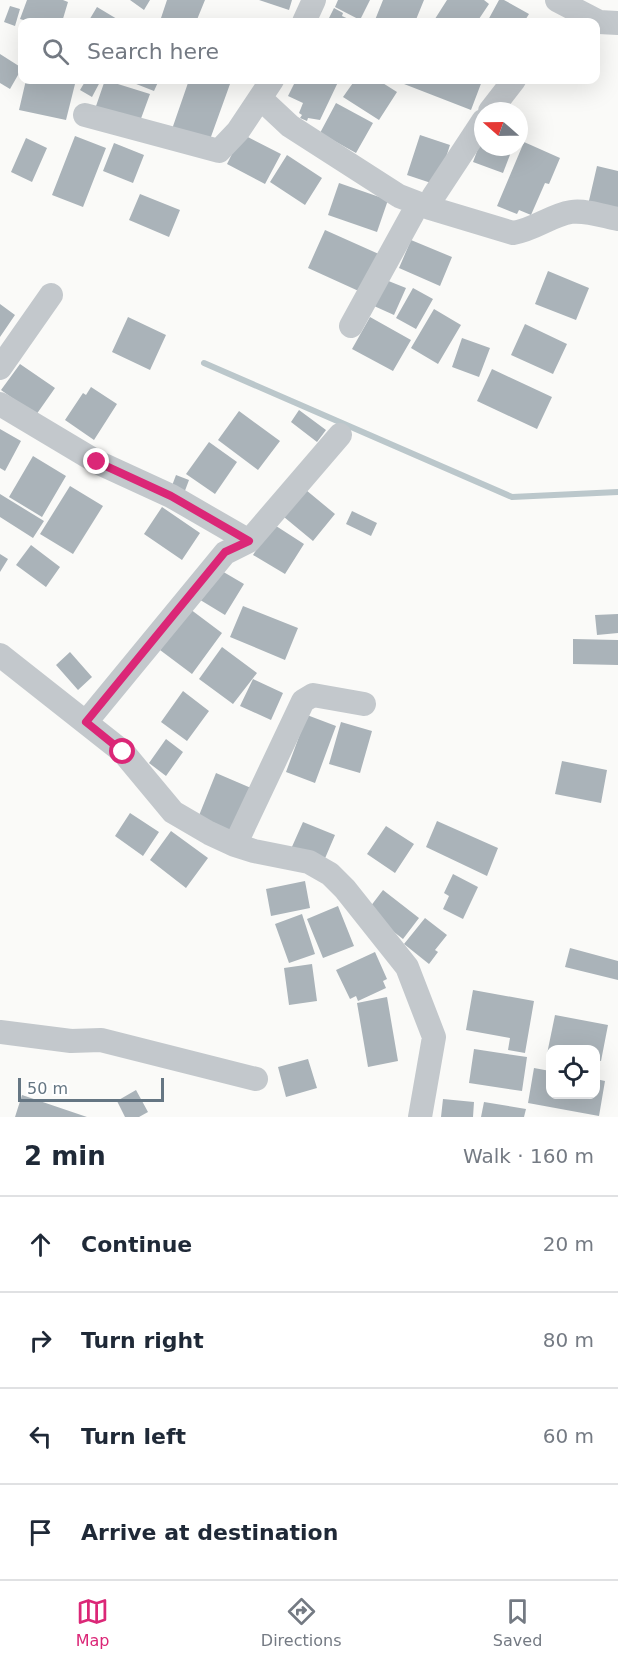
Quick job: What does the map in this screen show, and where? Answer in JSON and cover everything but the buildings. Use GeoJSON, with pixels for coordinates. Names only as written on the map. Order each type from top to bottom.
{"type":"FeatureCollection","features":[{"type":"Feature","properties":{"kind":"street"},"geometry":{"type":"LineString","coordinates":[[306,18],[314,0]]}},
{"type":"Feature","properties":{"kind":"street"},"geometry":{"type":"LineString","coordinates":[[557,0],[594,18]]}},
{"type":"Feature","properties":{"kind":"street"},"geometry":{"type":"LineString","coordinates":[[497,102],[510,84]]}},
{"type":"Feature","properties":{"kind":"street"},"geometry":{"type":"LineString","coordinates":[[85,115],[219,151],[238,131],[266,89],[290,126],[399,196],[424,206],[513,233],[524,231],[568,212],[618,219]]}},
{"type":"Feature","properties":{"kind":"street"},"geometry":{"type":"LineString","coordinates":[[351,326],[424,206],[433,197],[474,135]]}},
{"type":"Feature","properties":{"kind":"street"},"geometry":{"type":"LineString","coordinates":[[0,368],[51,295]]}},
{"type":"Feature","properties":{"kind":"street"},"geometry":{"type":"LineString","coordinates":[[0,404],[97,462],[171,496],[249,541]]}},
{"type":"Feature","properties":{"kind":"street"},"geometry":{"type":"LineString","coordinates":[[86,722],[225,552],[249,541],[340,435]]}},
{"type":"Feature","properties":{"kind":"street"},"geometry":{"type":"LineString","coordinates":[[0,656],[123,752],[173,812],[235,845],[309,862],[330,874],[345,888],[407,967],[434,1037],[420,1117]]}},
{"type":"Feature","properties":{"kind":"street"},"geometry":{"type":"LineString","coordinates":[[235,845],[303,701],[313,695],[364,704]]}},
{"type":"Feature","properties":{"kind":"street"},"geometry":{"type":"LineString","coordinates":[[0,1032],[71,1041],[101,1040],[256,1079]]}},
{"type":"Feature","properties":{"kind":"waterway"},"geometry":{"type":"LineString","coordinates":[[204,363],[512,497],[618,492]]}},
{"type":"Feature","properties":{"kind":"route"},"geometry":{"type":"LineString","coordinates":[[97,462],[171,496],[249,541],[225,552],[86,722],[123,752]]}}]}
